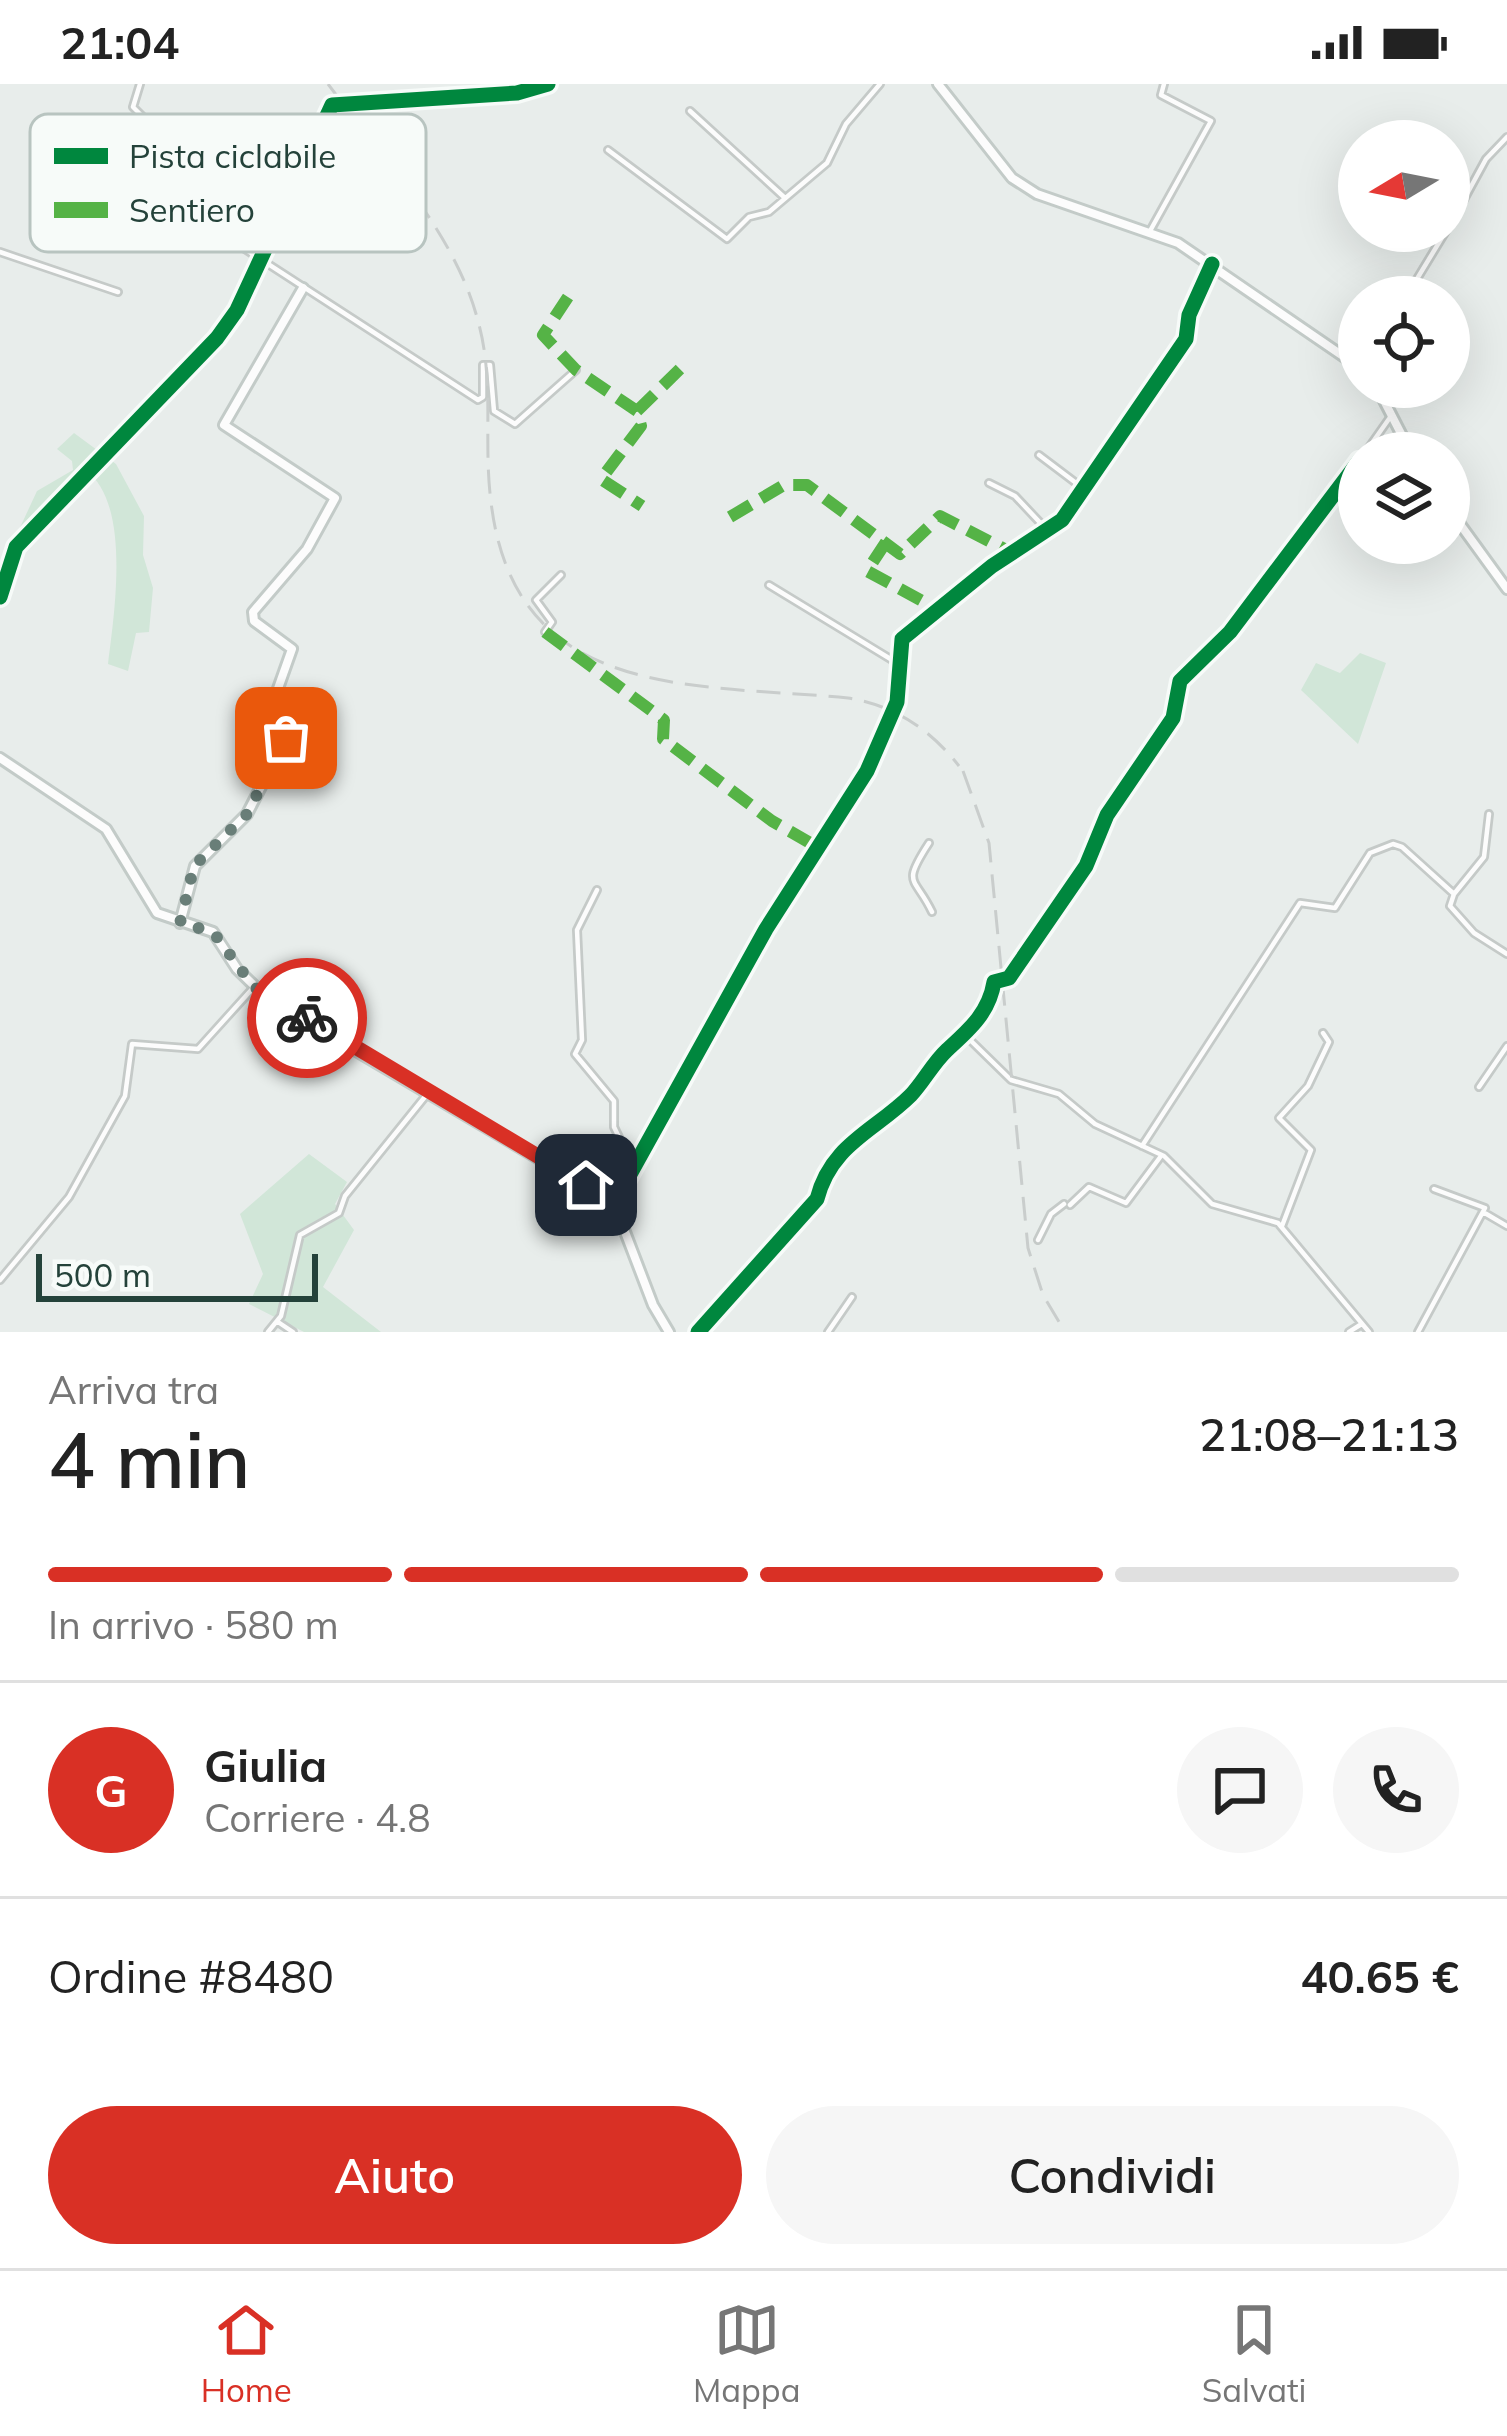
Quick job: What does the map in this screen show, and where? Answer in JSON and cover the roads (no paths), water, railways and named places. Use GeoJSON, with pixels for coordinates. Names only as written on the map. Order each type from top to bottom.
{"type":"FeatureCollection","features":[{"type":"Feature","properties":{"kind":"street"},"geometry":{"type":"LineString","coordinates":[[140,84],[133,107],[140,114]]}},
{"type":"Feature","properties":{"kind":"street"},"geometry":{"type":"LineString","coordinates":[[608,150],[727,239],[748,217],[769,212],[827,163],[846,124],[880,84]]}},
{"type":"Feature","properties":{"kind":"street"},"geometry":{"type":"LineString","coordinates":[[938,84],[1012,178],[1037,194],[1150,231],[1212,264],[1338,352]]}},
{"type":"Feature","properties":{"kind":"street"},"geometry":{"type":"LineString","coordinates":[[1150,231],[1211,122],[1161,95],[1164,84]]}},
{"type":"Feature","properties":{"kind":"street"},"geometry":{"type":"LineString","coordinates":[[690,111],[785,198]]}},
{"type":"Feature","properties":{"kind":"street"},"geometry":{"type":"LineString","coordinates":[[1470,188],[1486,159],[1507,137]]}},
{"type":"Feature","properties":{"kind":"street"},"geometry":{"type":"LineString","coordinates":[[0,252],[118,292]]}},
{"type":"Feature","properties":{"kind":"street"},"geometry":{"type":"LineString","coordinates":[[250,252],[478,400],[483,398],[483,367],[490,365],[494,411],[515,424],[576,370]]}},
{"type":"Feature","properties":{"kind":"street"},"geometry":{"type":"LineString","coordinates":[[897,702],[902,639],[1068,514],[1186,339],[1190,315],[1212,264]]}},
{"type":"Feature","properties":{"kind":"street"},"geometry":{"type":"LineString","coordinates":[[303,288],[223,422],[335,498],[307,548],[253,612],[254,621],[292,649],[270,711],[287,730],[309,739]]}},
{"type":"Feature","properties":{"kind":"street"},"geometry":{"type":"LineString","coordinates":[[1387,408],[1400,432]]}},
{"type":"Feature","properties":{"kind":"street"},"geometry":{"type":"LineString","coordinates":[[1380,432],[1391,416]]}},
{"type":"Feature","properties":{"kind":"street"},"geometry":{"type":"LineString","coordinates":[[1039,455],[1084,489]]}},
{"type":"Feature","properties":{"kind":"street"},"geometry":{"type":"LineString","coordinates":[[989,483],[1015,496],[1047,530]]}},
{"type":"Feature","properties":{"kind":"street"},"geometry":{"type":"LineString","coordinates":[[698,1332],[818,1198],[823,1175],[846,1146],[908,1098],[966,1036],[1001,980],[1086,866],[1107,815],[1173,718],[1180,681],[1230,632],[1338,489]]}},
{"type":"Feature","properties":{"kind":"street"},"geometry":{"type":"LineString","coordinates":[[1470,538],[1507,589]]}},
{"type":"Feature","properties":{"kind":"street"},"geometry":{"type":"LineString","coordinates":[[545,632],[552,622],[536,600],[561,575]]}},
{"type":"Feature","properties":{"kind":"street"},"geometry":{"type":"LineString","coordinates":[[769,585],[902,666]]}},
{"type":"Feature","properties":{"kind":"street"},"geometry":{"type":"LineString","coordinates":[[614,1203],[766,929],[841,817],[892,720]]}},
{"type":"Feature","properties":{"kind":"street"},"geometry":{"type":"LineString","coordinates":[[180,923],[194,866],[247,814],[287,730]]}},
{"type":"Feature","properties":{"kind":"street"},"geometry":{"type":"LineString","coordinates":[[0,758],[106,829],[157,913],[213,932],[254,987],[614,1203],[652,1305],[669,1332]]}},
{"type":"Feature","properties":{"kind":"street"},"geometry":{"type":"LineString","coordinates":[[1489,814],[1484,857],[1454,894],[1453,910],[1474,933],[1507,954]]}},
{"type":"Feature","properties":{"kind":"street"},"geometry":{"type":"LineString","coordinates":[[929,843],[915,865],[913,879],[917,896],[932,912]]}},
{"type":"Feature","properties":{"kind":"street"},"geometry":{"type":"LineString","coordinates":[[1142,1146],[1303,901],[1332,910],[1370,853],[1394,844],[1454,894]]}},
{"type":"Feature","properties":{"kind":"street"},"geometry":{"type":"LineString","coordinates":[[597,890],[577,930],[582,1040],[575,1054],[614,1101],[614,1127],[634,1168]]}},
{"type":"Feature","properties":{"kind":"street"},"geometry":{"type":"LineString","coordinates":[[0,1280],[69,1197],[125,1096],[132,1045],[198,1049],[254,987]]}},
{"type":"Feature","properties":{"kind":"street"},"geometry":{"type":"LineString","coordinates":[[1282,1226],[1311,1150],[1279,1118],[1309,1084],[1328,1044],[1323,1033]]}},
{"type":"Feature","properties":{"kind":"street"},"geometry":{"type":"LineString","coordinates":[[966,1036],[1011,1079],[1060,1094],[1078,1111],[1162,1155],[1212,1204],[1282,1226],[1369,1332]]}},
{"type":"Feature","properties":{"kind":"street"},"geometry":{"type":"LineString","coordinates":[[1479,1087],[1507,1046]]}},
{"type":"Feature","properties":{"kind":"street"},"geometry":{"type":"LineString","coordinates":[[268,1332],[278,1322],[300,1235],[339,1213],[345,1196],[428,1093]]}},
{"type":"Feature","properties":{"kind":"street"},"geometry":{"type":"LineString","coordinates":[[1038,1240],[1051,1214],[1089,1187],[1126,1203],[1162,1155]]}},
{"type":"Feature","properties":{"kind":"street"},"geometry":{"type":"LineString","coordinates":[[1418,1332],[1485,1208],[1434,1189]]}},
{"type":"Feature","properties":{"kind":"street"},"geometry":{"type":"LineString","coordinates":[[1050,1201],[1067,1205]]}},
{"type":"Feature","properties":{"kind":"street"},"geometry":{"type":"LineString","coordinates":[[1067,1205],[1073,1218]]}},
{"type":"Feature","properties":{"kind":"street"},"geometry":{"type":"LineString","coordinates":[[1483,1212],[1507,1226]]}},
{"type":"Feature","properties":{"kind":"street"},"geometry":{"type":"LineString","coordinates":[[829,1332],[852,1297]]}},
{"type":"Feature","properties":{"kind":"street"},"geometry":{"type":"LineString","coordinates":[[278,1322],[293,1332]]}},
{"type":"Feature","properties":{"kind":"street"},"geometry":{"type":"LineString","coordinates":[[1348,1332],[1360,1325]]}},
{"type":"Feature","properties":{"kind":"railway"},"geometry":{"type":"LineString","coordinates":[[328,84],[351,114]]}},
{"type":"Feature","properties":{"kind":"railway"},"geometry":{"type":"LineString","coordinates":[[426,212],[467,288],[478,321],[486,366],[491,502],[507,568],[536,616],[575,649],[623,670],[676,683],[848,698],[881,706],[923,730],[959,766]]}},
{"type":"Feature","properties":{"kind":"railway"},"geometry":{"type":"LineString","coordinates":[[963,771],[989,843],[1028,1248],[1043,1295],[1065,1332]]}}]}
